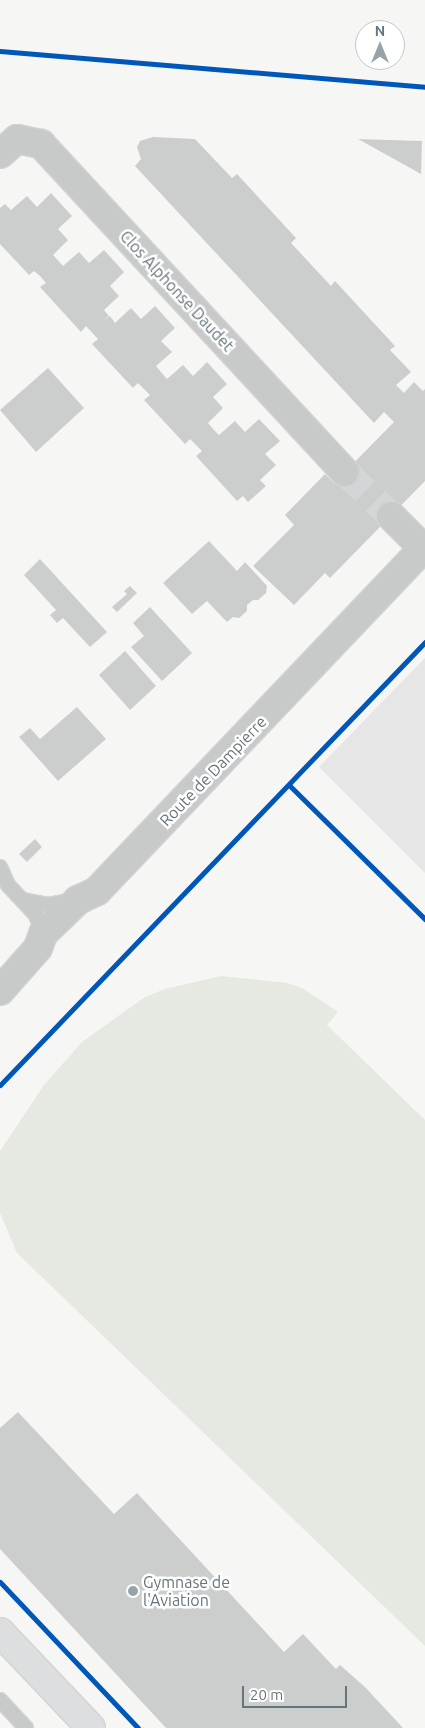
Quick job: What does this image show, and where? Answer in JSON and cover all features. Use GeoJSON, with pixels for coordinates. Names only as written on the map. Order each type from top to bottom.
{"type":"FeatureCollection","features":[{"type":"Feature","properties":{"kind":"main road"},"geometry":{"type":"LineString","coordinates":[[0,1632],[91,1728]]}},
{"type":"Feature","properties":{"kind":"street","name":"Clos Alphonse Daudet"},"geometry":{"type":"LineString","coordinates":[[0,154],[18,139],[41,144],[344,472]]}},
{"type":"Feature","properties":{"kind":"street"},"geometry":{"type":"LineString","coordinates":[[391,516],[424,548]]}},
{"type":"Feature","properties":{"kind":"street","name":"Route de Dampierre"},"geometry":{"type":"LineString","coordinates":[[0,991],[38,948],[43,934],[78,900],[97,891],[424,548]]}},
{"type":"Feature","properties":{"kind":"lane"},"geometry":{"type":"LineString","coordinates":[[0,867],[8,884],[36,915],[43,934]]}},
{"type":"Feature","properties":{"kind":"lane"},"geometry":{"type":"LineString","coordinates":[[23,900],[48,906],[78,900]]}},
{"type":"Feature","properties":{"kind":"lane"},"geometry":{"type":"LineString","coordinates":[[0,1700],[26,1728]]}},
{"type":"Feature","properties":{"kind":"shaded area"},"geometry":{"type":"Polygon","coordinates":[[[425,658],[425,873],[319,767],[425,658]]]}},
{"type":"Feature","properties":{"kind":"shaded area"},"geometry":{"type":"Polygon","coordinates":[[[221,976],[287,983],[302,988],[338,1012],[327,1025],[425,1120],[425,1646],[17,1253],[0,1213],[0,1151],[44,1085],[82,1042],[145,997],[165,989],[221,976]]]}},
{"type":"Feature","properties":{"kind":"building"},"geometry":{"type":"Polygon","coordinates":[[[153,137],[195,139],[232,178],[237,174],[296,238],[291,243],[331,286],[335,281],[395,346],[390,350],[411,372],[396,385],[404,393],[414,382],[423,391],[425,389],[425,481],[330,578],[325,573],[294,605],[253,566],[294,525],[285,515],[325,474],[334,483],[394,422],[384,412],[374,423],[135,166],[141,159],[137,147],[140,141],[153,137]]]}},
{"type":"Feature","properties":{"kind":"building"},"geometry":{"type":"Polygon","coordinates":[[[358,139],[422,141],[421,174],[358,139]]]}},
{"type":"Feature","properties":{"kind":"building"},"geometry":{"type":"Polygon","coordinates":[[[51,193],[72,216],[58,229],[68,240],[53,255],[63,266],[79,252],[89,263],[104,250],[124,272],[110,286],[119,296],[104,310],[109,316],[102,322],[110,316],[115,323],[131,308],[141,319],[155,306],[175,328],[161,341],[172,352],[156,366],[167,379],[183,365],[193,376],[207,362],[227,384],[213,397],[223,408],[208,423],[213,429],[219,435],[235,421],[245,432],[259,419],[280,441],[265,454],[276,465],[260,480],[266,486],[248,502],[243,496],[237,501],[196,456],[202,451],[190,439],[185,444],[144,400],[150,395],[138,383],[133,388],[92,344],[98,339],[86,326],[81,332],[40,287],[46,283],[40,276],[34,271],[29,275],[0,244],[0,208],[5,204],[11,210],[27,196],[37,207],[51,193]]]}},
{"type":"Feature","properties":{"kind":"building"},"geometry":{"type":"Polygon","coordinates":[[[48,368],[84,408],[36,452],[0,410],[48,368]]]}},
{"type":"Feature","properties":{"kind":"building"},"geometry":{"type":"Polygon","coordinates":[[[209,541],[237,571],[245,562],[267,586],[266,593],[258,600],[253,600],[247,605],[247,611],[239,618],[233,617],[227,622],[207,601],[192,614],[163,583],[209,541]]]}},
{"type":"Feature","properties":{"kind":"building"},"geometry":{"type":"Polygon","coordinates":[[[40,559],[107,632],[90,647],[63,618],[57,623],[50,615],[56,610],[24,575],[40,559]]]}},
{"type":"Feature","properties":{"kind":"building"},"geometry":{"type":"Polygon","coordinates":[[[130,586],[137,593],[117,612],[112,607],[127,594],[124,591],[130,586]]]}},
{"type":"Feature","properties":{"kind":"building"},"geometry":{"type":"Polygon","coordinates":[[[150,607],[192,653],[162,681],[131,647],[144,636],[133,623],[150,607]]]}},
{"type":"Feature","properties":{"kind":"building"},"geometry":{"type":"Polygon","coordinates":[[[125,651],[156,686],[130,710],[99,675],[125,651]]]}},
{"type":"Feature","properties":{"kind":"building"},"geometry":{"type":"Polygon","coordinates":[[[77,707],[106,739],[58,781],[19,737],[30,728],[40,739],[77,707]]]}},
{"type":"Feature","properties":{"kind":"building"},"geometry":{"type":"Polygon","coordinates":[[[35,839],[42,847],[27,862],[19,854],[35,839]]]}},
{"type":"Feature","properties":{"kind":"building","name":"Gymnase de l'Aviation"},"geometry":{"type":"Polygon","coordinates":[[[18,1412],[114,1514],[137,1493],[284,1652],[303,1634],[336,1669],[340,1665],[365,1687],[403,1728],[166,1728],[0,1549],[0,1428],[18,1412]]]}},
{"type":"Feature","properties":{"kind":"tunnel"},"geometry":{"type":"LineString","coordinates":[[345,472],[391,516]]}},
{"type":"Feature","properties":{"kind":"cycle path"},"geometry":{"type":"LineString","coordinates":[[0,51],[425,87]]}},
{"type":"Feature","properties":{"kind":"cycle path"},"geometry":{"type":"LineString","coordinates":[[0,1085],[425,642]]}},
{"type":"Feature","properties":{"kind":"cycle path"},"geometry":{"type":"LineString","coordinates":[[289,785],[425,919]]}},
{"type":"Feature","properties":{"kind":"cycle path"},"geometry":{"type":"LineString","coordinates":[[0,1582],[138,1728]]}},
{"type":"Feature","properties":{"kind":"place","name":"Gymnase de l'Aviation"},"geometry":{"type":"Point","coordinates":[133,1591]}}]}
